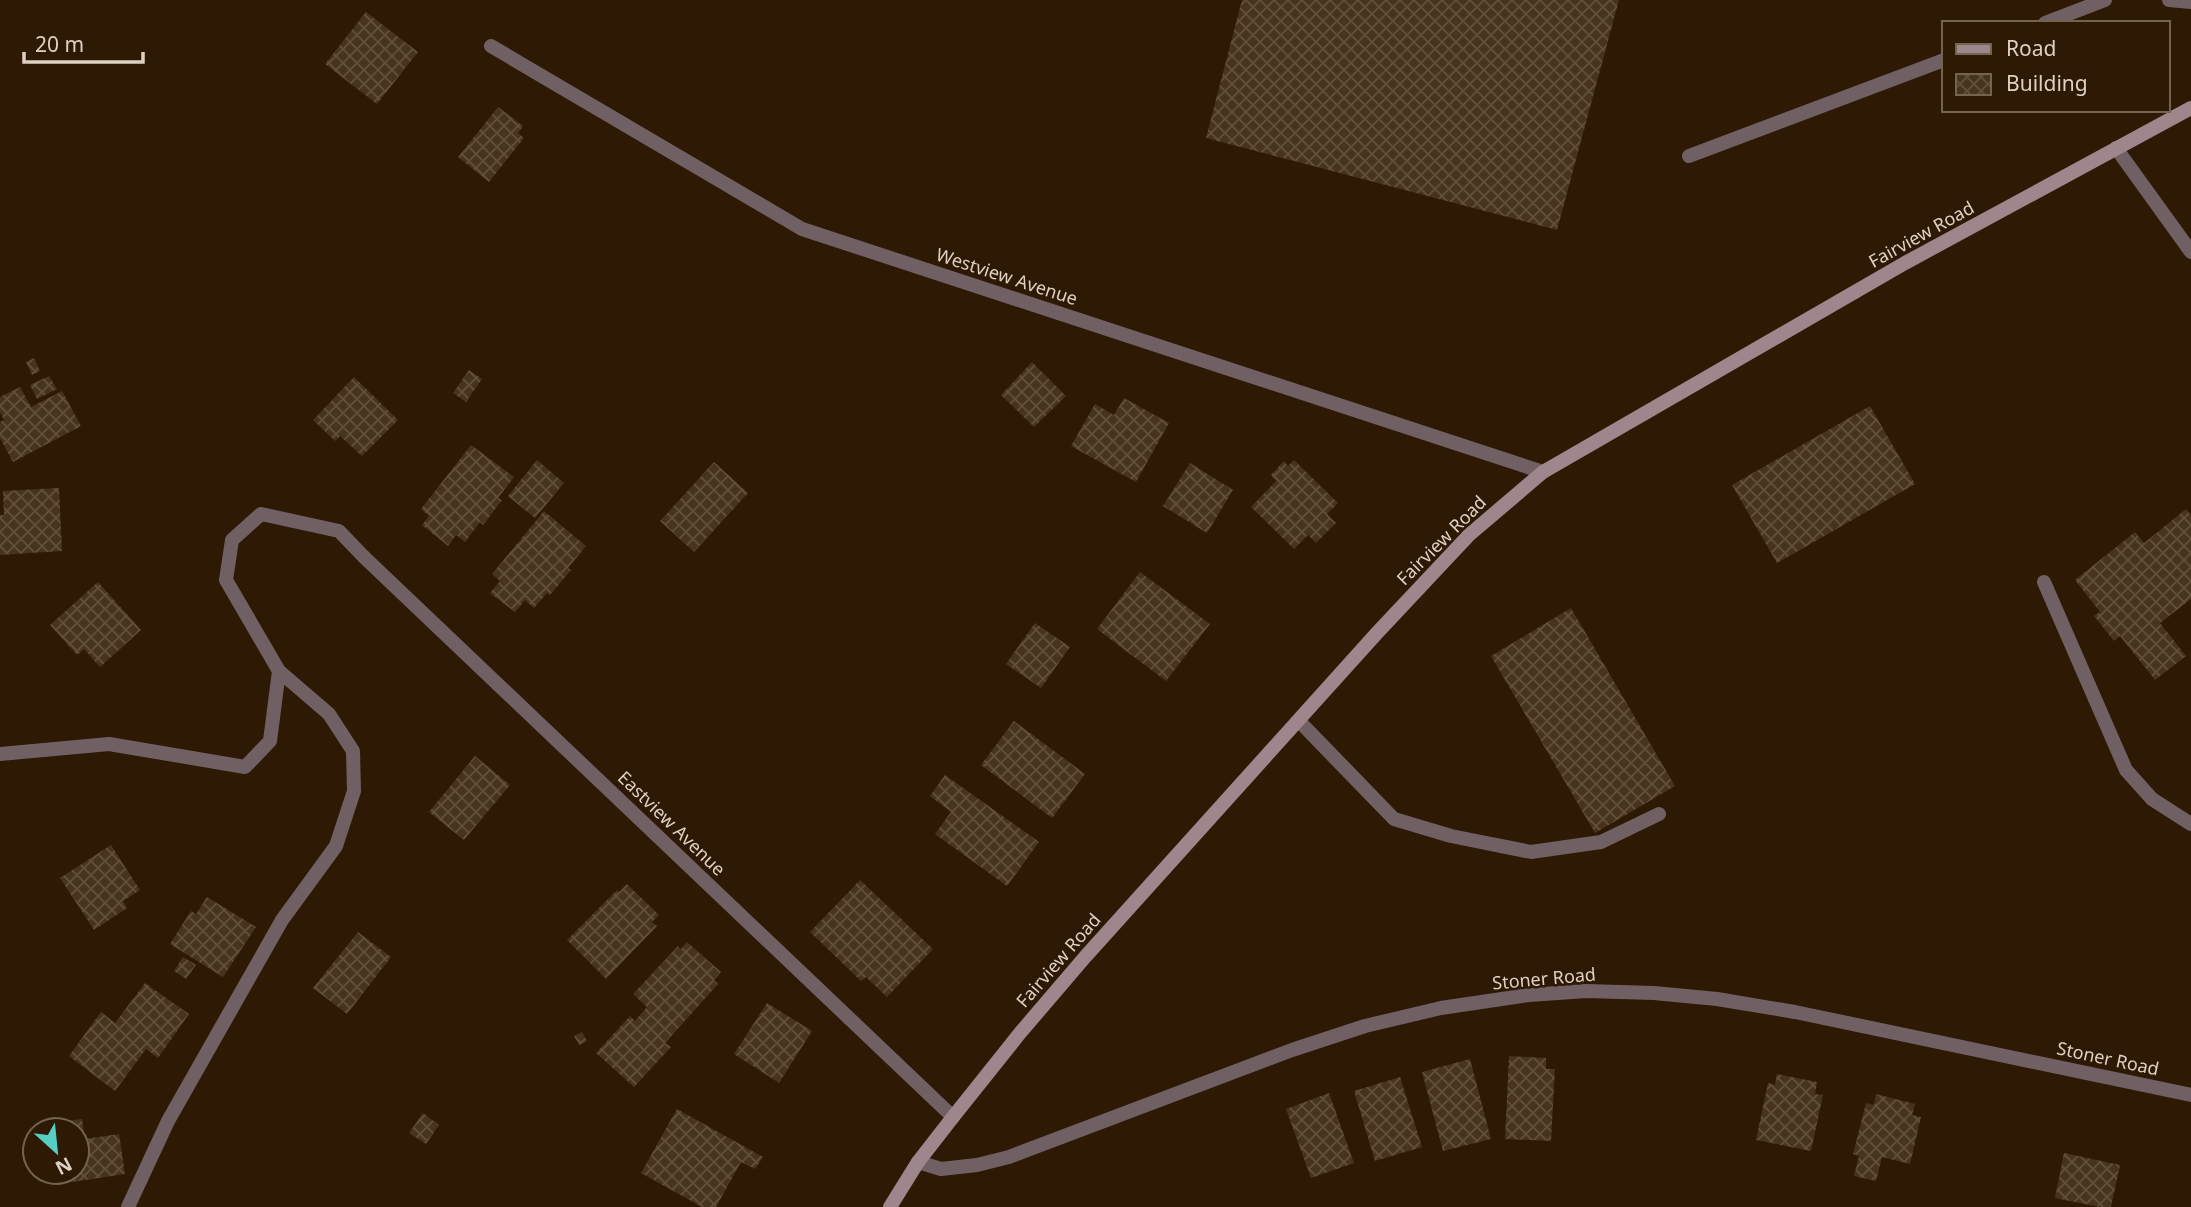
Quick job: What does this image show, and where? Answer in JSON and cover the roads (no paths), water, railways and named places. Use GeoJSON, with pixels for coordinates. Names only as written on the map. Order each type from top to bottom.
{"type":"FeatureCollection","features":[{"type":"Feature","properties":{"kind":"main road","name":"Fairview Road"},"geometry":{"type":"LineString","coordinates":[[890,1207],[953,1116],[1069,976],[1469,535],[1543,472],[1905,263],[2191,108]]}},
{"type":"Feature","properties":{"kind":"street"},"geometry":{"type":"LineString","coordinates":[[2050,21],[2105,0]]}},
{"type":"Feature","properties":{"kind":"street"},"geometry":{"type":"LineString","coordinates":[[2169,0],[2191,2]]}},
{"type":"Feature","properties":{"kind":"street","name":"Westview Avenue"},"geometry":{"type":"LineString","coordinates":[[491,46],[802,229],[1543,472]]}},
{"type":"Feature","properties":{"kind":"street"},"geometry":{"type":"LineString","coordinates":[[1689,156],[1942,61]]}},
{"type":"Feature","properties":{"kind":"street"},"geometry":{"type":"LineString","coordinates":[[2116,148],[2191,252]]}},
{"type":"Feature","properties":{"kind":"street","name":"Eastview Avenue"},"geometry":{"type":"LineString","coordinates":[[279,671],[226,580],[232,540],[261,514],[339,531],[953,1116]]}},
{"type":"Feature","properties":{"kind":"street"},"geometry":{"type":"LineString","coordinates":[[2043,582],[2126,770],[2152,799],[2191,824]]}},
{"type":"Feature","properties":{"kind":"street"},"geometry":{"type":"LineString","coordinates":[[0,754],[109,744],[246,767],[270,741],[279,671]]}},
{"type":"Feature","properties":{"kind":"street"},"geometry":{"type":"LineString","coordinates":[[128,1207],[168,1121],[275,932],[336,846],[354,791],[353,751],[329,714],[279,671]]}},
{"type":"Feature","properties":{"kind":"street"},"geometry":{"type":"LineString","coordinates":[[1299,721],[1394,819],[1451,836],[1531,852],[1601,842],[1659,814]]}},
{"type":"Feature","properties":{"kind":"street","name":"Stoner Road"},"geometry":{"type":"LineString","coordinates":[[918,1163],[941,1169],[977,1166],[1009,1157],[1292,1050],[1365,1026],[1441,1008],[1528,995],[1586,991],[1704,998],[1795,1012],[2191,1095]]}}]}
